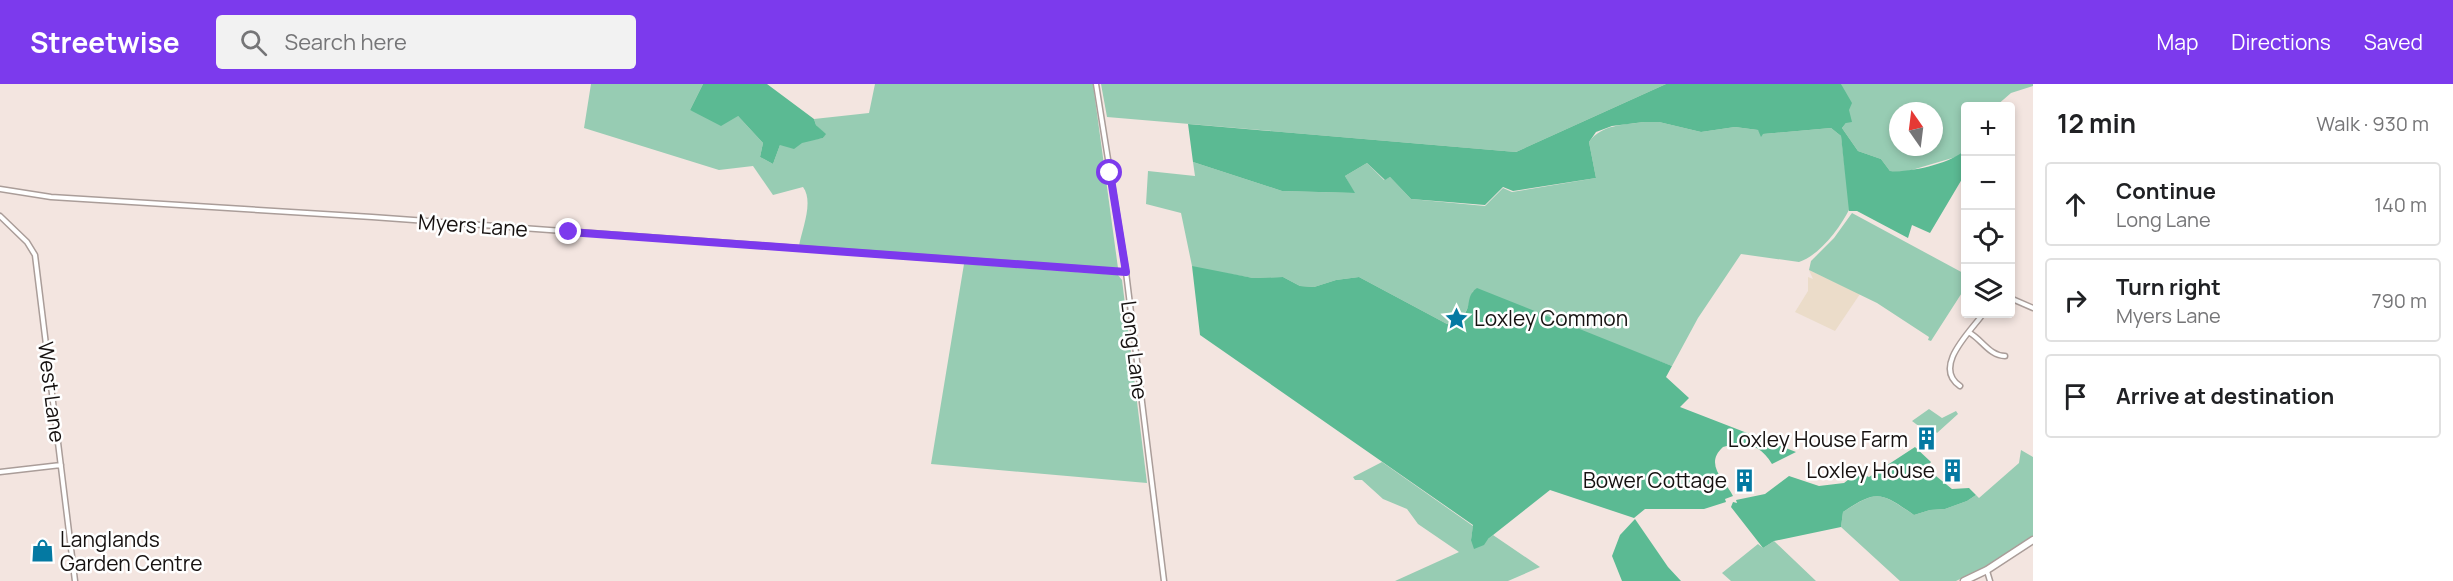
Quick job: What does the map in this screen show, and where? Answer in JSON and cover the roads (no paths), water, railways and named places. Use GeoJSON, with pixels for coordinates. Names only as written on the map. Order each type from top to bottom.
{"type":"FeatureCollection","features":[{"type":"Feature","properties":{"kind":"street","name":"Long Lane"},"geometry":{"type":"LineString","coordinates":[[1096,84],[1126,272],[1164,581]]}},
{"type":"Feature","properties":{"kind":"street","name":"Myers Lane"},"geometry":{"type":"LineString","coordinates":[[0,189],[51,197],[383,218],[1126,272]]}},
{"type":"Feature","properties":{"kind":"street","name":"West Lane"},"geometry":{"type":"LineString","coordinates":[[0,216],[27,242],[34,255],[75,581]]}},
{"type":"Feature","properties":{"kind":"street"},"geometry":{"type":"LineString","coordinates":[[2015,300],[2033,308]]}},
{"type":"Feature","properties":{"kind":"street"},"geometry":{"type":"LineString","coordinates":[[1960,386],[1952,378],[1949,365],[1952,356],[1980,318]]}},
{"type":"Feature","properties":{"kind":"street"},"geometry":{"type":"LineString","coordinates":[[1970,333],[1995,354],[2005,356]]}},
{"type":"Feature","properties":{"kind":"street"},"geometry":{"type":"LineString","coordinates":[[0,472],[61,465]]}},
{"type":"Feature","properties":{"kind":"street"},"geometry":{"type":"LineString","coordinates":[[1964,581],[1987,570],[2033,540]]}},
{"type":"Feature","properties":{"kind":"street"},"geometry":{"type":"LineString","coordinates":[[1987,570],[1990,581]]}},
{"type":"Feature","properties":{"kind":"place","name":"Loxley Common"},"geometry":{"type":"Point","coordinates":[1456,318]}},
{"type":"Feature","properties":{"kind":"place","name":"Loxley House Farm"},"geometry":{"type":"Point","coordinates":[1926,439]}},
{"type":"Feature","properties":{"kind":"place","name":"Loxley House"},"geometry":{"type":"Point","coordinates":[1953,470]}},
{"type":"Feature","properties":{"kind":"place","name":"Bower Cottage"},"geometry":{"type":"Point","coordinates":[1745,480]}},
{"type":"Feature","properties":{"kind":"place","name":"Langlands Garden Centre"},"geometry":{"type":"Point","coordinates":[42,551]}}]}
